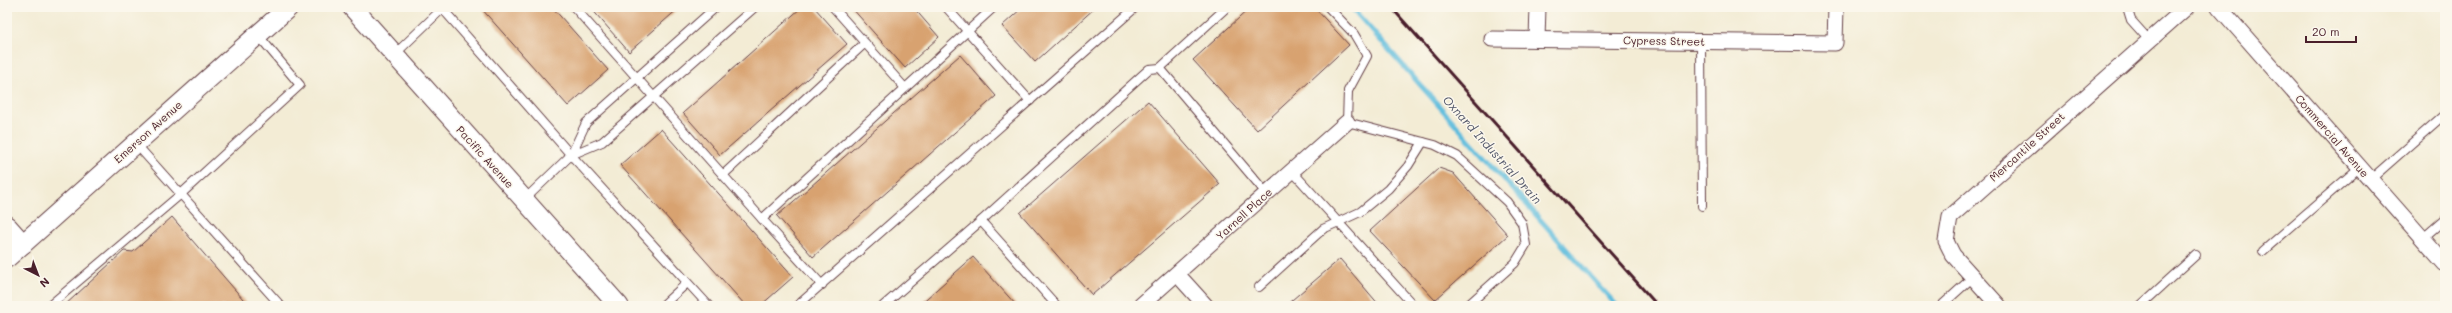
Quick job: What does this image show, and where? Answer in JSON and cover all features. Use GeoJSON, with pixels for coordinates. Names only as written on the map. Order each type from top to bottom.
{"type":"FeatureCollection","features":[{"type":"Feature","properties":{"kind":"street","name":"Emerson Avenue"},"geometry":{"type":"LineString","coordinates":[[7,258],[290,7]]}},
{"type":"Feature","properties":{"kind":"street","name":"Pacific Avenue"},"geometry":{"type":"LineString","coordinates":[[352,7],[619,306]]}},
{"type":"Feature","properties":{"kind":"street"},"geometry":{"type":"LineString","coordinates":[[1537,39],[1538,7]]}},
{"type":"Feature","properties":{"kind":"street","name":"Cypress Street"},"geometry":{"type":"LineString","coordinates":[[1492,39],[1835,43],[1836,7]]}},
{"type":"Feature","properties":{"kind":"street","name":"Mercantile Street"},"geometry":{"type":"LineString","coordinates":[[1999,306],[1953,255],[1946,241],[1950,217],[2187,7]]}},
{"type":"Feature","properties":{"kind":"street","name":"Commercial Avenue"},"geometry":{"type":"LineString","coordinates":[[2219,7],[2445,264]]}},
{"type":"Feature","properties":{"kind":"street","name":"Yarnell Place"},"geometry":{"type":"LineString","coordinates":[[1140,306],[1347,122]]}},
{"type":"Feature","properties":{"kind":"street"},"geometry":{"type":"LineString","coordinates":[[7,226],[23,244]]}},
{"type":"Feature","properties":{"kind":"street"},"geometry":{"type":"LineString","coordinates":[[1177,274],[1206,306]]}},
{"type":"Feature","properties":{"kind":"lane"},"geometry":{"type":"LineString","coordinates":[[574,7],[822,285]]}},
{"type":"Feature","properties":{"kind":"lane"},"geometry":{"type":"LineString","coordinates":[[571,156],[586,123],[716,7]]}},
{"type":"Feature","properties":{"kind":"lane"},"geometry":{"type":"LineString","coordinates":[[524,200],[571,156],[602,142],[755,7]]}},
{"type":"Feature","properties":{"kind":"lane"},"geometry":{"type":"LineString","coordinates":[[834,7],[906,88]]}},
{"type":"Feature","properties":{"kind":"lane"},"geometry":{"type":"LineString","coordinates":[[946,7],[1030,101]]}},
{"type":"Feature","properties":{"kind":"lane"},"geometry":{"type":"LineString","coordinates":[[762,219],[994,7]]}},
{"type":"Feature","properties":{"kind":"lane"},"geometry":{"type":"LineString","coordinates":[[797,306],[1136,7]]}},
{"type":"Feature","properties":{"kind":"lane"},"geometry":{"type":"LineString","coordinates":[[883,306],[981,221],[1149,69],[1160,68],[1227,7]]}},
{"type":"Feature","properties":{"kind":"lane"},"geometry":{"type":"LineString","coordinates":[[1328,7],[1354,34],[1367,56],[1348,91],[1347,122],[1423,142],[1457,156],[1475,170],[1506,202],[1522,223],[1526,244],[1515,263],[1467,306]]}},
{"type":"Feature","properties":{"kind":"lane"},"geometry":{"type":"LineString","coordinates":[[2127,7],[2131,20],[2149,40]]}},
{"type":"Feature","properties":{"kind":"lane"},"geometry":{"type":"LineString","coordinates":[[394,55],[442,8],[571,156],[709,306]]}},
{"type":"Feature","properties":{"kind":"lane"},"geometry":{"type":"LineString","coordinates":[[49,306],[181,194],[300,85],[258,35]]}},
{"type":"Feature","properties":{"kind":"lane"},"geometry":{"type":"LineString","coordinates":[[1701,41],[1702,206]]}},
{"type":"Feature","properties":{"kind":"lane"},"geometry":{"type":"LineString","coordinates":[[723,175],[865,43]]}},
{"type":"Feature","properties":{"kind":"lane"},"geometry":{"type":"LineString","coordinates":[[1160,68],[1267,194]]}},
{"type":"Feature","properties":{"kind":"lane"},"geometry":{"type":"LineString","coordinates":[[2371,179],[2445,114]]}},
{"type":"Feature","properties":{"kind":"lane"},"geometry":{"type":"LineString","coordinates":[[1259,287],[1323,230],[1360,212],[1388,189],[1408,166],[1423,142]]}},
{"type":"Feature","properties":{"kind":"lane"},"geometry":{"type":"LineString","coordinates":[[136,144],[281,306]]}},
{"type":"Feature","properties":{"kind":"lane"},"geometry":{"type":"LineString","coordinates":[[2263,251],[2360,167]]}},
{"type":"Feature","properties":{"kind":"lane"},"geometry":{"type":"LineString","coordinates":[[1292,170],[1414,306]]}},
{"type":"Feature","properties":{"kind":"lane"},"geometry":{"type":"LineString","coordinates":[[2422,239],[2445,219]]}},
{"type":"Feature","properties":{"kind":"lane"},"geometry":{"type":"LineString","coordinates":[[981,221],[1056,306]]}},
{"type":"Feature","properties":{"kind":"lane"},"geometry":{"type":"LineString","coordinates":[[2140,306],[2196,255]]}},
{"type":"Feature","properties":{"kind":"lane"},"geometry":{"type":"LineString","coordinates":[[1942,306],[1973,277]]}},
{"type":"Feature","properties":{"kind":"lane"},"geometry":{"type":"LineString","coordinates":[[662,306],[687,283]]}},
{"type":"Feature","properties":{"kind":"building"},"geometry":{"type":"Polygon","coordinates":[[[480,7],[552,7],[608,70],[568,106],[480,7]]]}},
{"type":"Feature","properties":{"kind":"building"},"geometry":{"type":"Polygon","coordinates":[[[590,7],[680,7],[629,52],[590,7]]]}},
{"type":"Feature","properties":{"kind":"building"},"geometry":{"type":"Polygon","coordinates":[[[802,7],[814,7],[847,44],[720,155],[683,113],[802,7]]]}},
{"type":"Feature","properties":{"kind":"building"},"geometry":{"type":"Polygon","coordinates":[[[851,7],[913,7],[939,37],[905,68],[851,7]]]}},
{"type":"Feature","properties":{"kind":"building"},"geometry":{"type":"Polygon","coordinates":[[[1023,7],[1096,7],[1035,62],[1002,26],[1023,7]]]}},
{"type":"Feature","properties":{"kind":"building"},"geometry":{"type":"Polygon","coordinates":[[[1251,7],[1314,7],[1349,45],[1257,130],[1193,60],[1251,7]]]}},
{"type":"Feature","properties":{"kind":"building"},"geometry":{"type":"Polygon","coordinates":[[[960,55],[996,96],[813,257],[777,216],[960,55]]]}},
{"type":"Feature","properties":{"kind":"building"},"geometry":{"type":"Polygon","coordinates":[[[1148,101],[1220,184],[1092,295],[1020,213],[1148,101]]]}},
{"type":"Feature","properties":{"kind":"building"},"geometry":{"type":"Polygon","coordinates":[[[661,129],[793,277],[760,306],[746,306],[620,165],[661,129]]]}},
{"type":"Feature","properties":{"kind":"building"},"geometry":{"type":"Polygon","coordinates":[[[1439,168],[1453,173],[1508,235],[1435,300],[1370,231],[1439,168]]]}},
{"type":"Feature","properties":{"kind":"building"},"geometry":{"type":"Polygon","coordinates":[[[172,217],[249,306],[64,306],[124,251],[133,252],[172,217]]]}},
{"type":"Feature","properties":{"kind":"building"},"geometry":{"type":"Polygon","coordinates":[[[973,257],[1017,306],[918,306],[973,257]]]}},
{"type":"Feature","properties":{"kind":"building"},"geometry":{"type":"Polygon","coordinates":[[[1340,259],[1380,306],[1285,306],[1340,259]]]}},
{"type":"Feature","properties":{"kind":"waterway","name":"Oxnard Industrial Drain"},"geometry":{"type":"LineString","coordinates":[[1351,7],[1617,306]]}},
{"type":"Feature","properties":{"kind":"railway"},"geometry":{"type":"LineString","coordinates":[[1391,7],[1658,306]]}}]}
